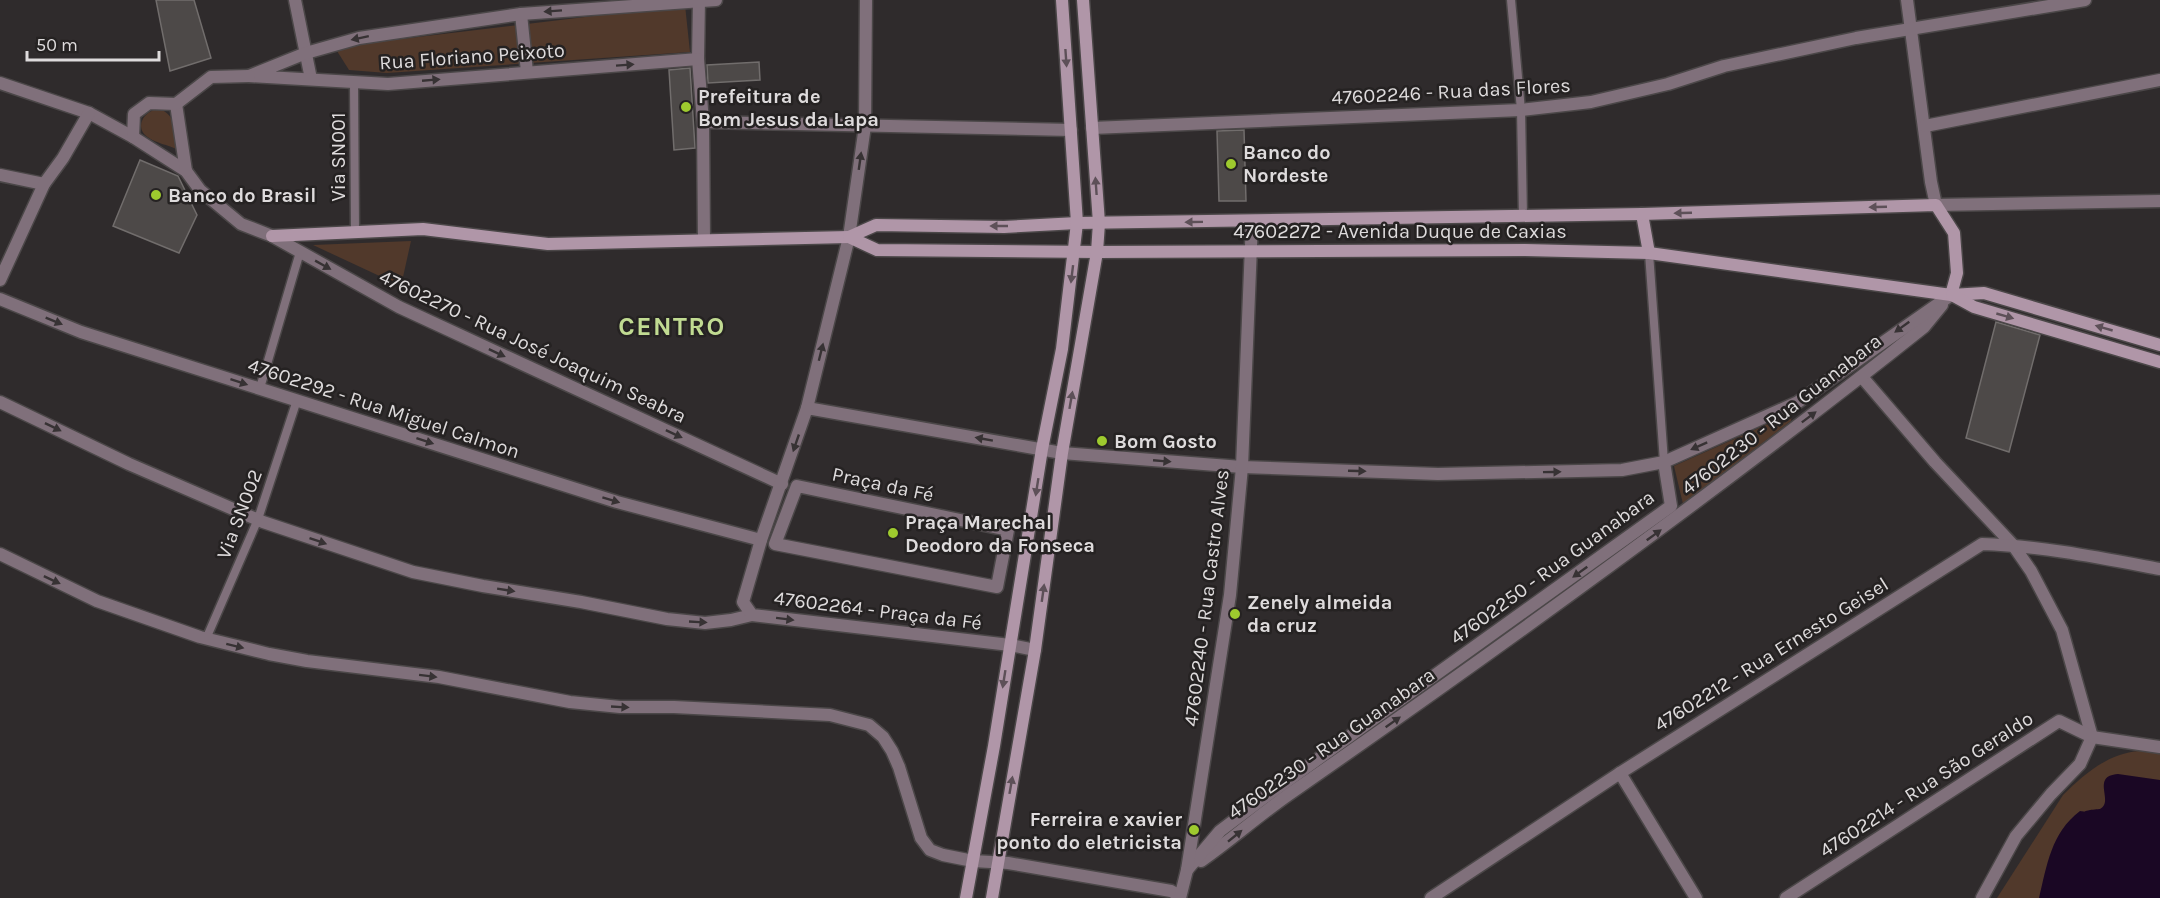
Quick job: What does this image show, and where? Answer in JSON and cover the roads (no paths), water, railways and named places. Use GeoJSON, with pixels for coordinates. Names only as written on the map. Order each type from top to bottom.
{"type":"FeatureCollection","features":[{"type":"Feature","properties":{"kind":"street"},"geometry":{"type":"LineString","coordinates":[[295,0],[311,79]]}},
{"type":"Feature","properties":{"kind":"street","name":"Rua Floriano Peixoto"},"geometry":{"type":"LineString","coordinates":[[249,76],[306,54],[359,38],[521,14],[716,0]]}},
{"type":"Feature","properties":{"kind":"street","name":"47602264 - Praça da Fé"},"geometry":{"type":"LineString","coordinates":[[866,0],[865,126],[849,237],[807,408],[761,540],[743,602],[752,615],[1010,645],[1035,651]]}},
{"type":"Feature","properties":{"kind":"street"},"geometry":{"type":"LineString","coordinates":[[966,898],[1042,449],[1062,350],[1075,251],[1077,223],[1062,0]]}},
{"type":"Feature","properties":{"kind":"street"},"geometry":{"type":"LineString","coordinates":[[992,898],[1035,651],[1062,453],[1097,252],[1099,223],[1083,0]]}},
{"type":"Feature","properties":{"kind":"street"},"geometry":{"type":"LineString","coordinates":[[1906,0],[1913,27]]}},
{"type":"Feature","properties":{"kind":"street"},"geometry":{"type":"LineString","coordinates":[[1912,0],[1913,27],[1927,125],[1931,182],[1936,205],[1954,233],[1957,273],[1951,295]]}},
{"type":"Feature","properties":{"kind":"street","name":"47602246 - Rua das Flores"},"geometry":{"type":"LineString","coordinates":[[1092,128],[1521,110],[1591,102],[1668,84],[1724,66],[1913,27],[2085,0]]}},
{"type":"Feature","properties":{"kind":"street"},"geometry":{"type":"LineString","coordinates":[[699,1],[698,59],[703,122],[704,240]]}},
{"type":"Feature","properties":{"kind":"street"},"geometry":{"type":"LineString","coordinates":[[521,14],[527,72]]}},
{"type":"Feature","properties":{"kind":"street","name":"Rua Floriano Peixoto"},"geometry":{"type":"LineString","coordinates":[[176,104],[211,77],[249,76],[388,84],[698,59]]}},
{"type":"Feature","properties":{"kind":"street"},"geometry":{"type":"LineString","coordinates":[[1927,125],[2160,80]]}},
{"type":"Feature","properties":{"kind":"street"},"geometry":{"type":"LineString","coordinates":[[0,83],[88,113],[133,137],[186,171]]}},
{"type":"Feature","properties":{"kind":"street"},"geometry":{"type":"LineString","coordinates":[[133,137],[134,114],[149,103],[176,104],[186,171]]}},
{"type":"Feature","properties":{"kind":"street"},"geometry":{"type":"LineString","coordinates":[[1,275],[44,184],[63,158],[88,113]]}},
{"type":"Feature","properties":{"kind":"street"},"geometry":{"type":"LineString","coordinates":[[703,122],[1071,130]]}},
{"type":"Feature","properties":{"kind":"street","name":"47602270 - Rua José Joaquim Seabra"},"geometry":{"type":"LineString","coordinates":[[186,171],[200,190],[241,224],[272,236],[399,307],[782,484]]}},
{"type":"Feature","properties":{"kind":"street"},"geometry":{"type":"LineString","coordinates":[[0,175],[44,184]]}},
{"type":"Feature","properties":{"kind":"street"},"geometry":{"type":"LineString","coordinates":[[1936,205],[2160,201]]}},
{"type":"Feature","properties":{"kind":"street","name":"47602272 - Avenida Duque de Caxias"},"geometry":{"type":"LineString","coordinates":[[272,236],[423,229],[548,244],[849,237],[876,225],[1004,226],[1523,217],[1936,205]]}},
{"type":"Feature","properties":{"kind":"street"},"geometry":{"type":"LineString","coordinates":[[1642,214],[1649,253]]}},
{"type":"Feature","properties":{"kind":"street","name":"47602240 - Rua Castro Alves"},"geometry":{"type":"LineString","coordinates":[[1180,897],[1187,870],[1230,595],[1242,467],[1252,221]]}},
{"type":"Feature","properties":{"kind":"street","name":"47602272 - Avenida Duque de Caxias"},"geometry":{"type":"LineString","coordinates":[[849,237],[877,250],[1097,252],[1525,250],[1649,253],[1951,295]]}},
{"type":"Feature","properties":{"kind":"street"},"geometry":{"type":"LineString","coordinates":[[807,408],[1062,453],[1242,467],[1438,474],[1622,470],[1664,462],[1798,402],[1951,295],[1984,293],[2160,345]]}},
{"type":"Feature","properties":{"kind":"street"},"geometry":{"type":"LineString","coordinates":[[1951,295],[1974,307],[2160,362]]}},
{"type":"Feature","properties":{"kind":"street","name":"47602230 - Rua Guanabara"},"geometry":{"type":"LineString","coordinates":[[1187,870],[1223,846],[1268,809],[1471,668],[1677,518],[1924,327],[1951,295]]}},
{"type":"Feature","properties":{"kind":"street","name":"47602292 - Rua Miguel Calmon"},"geometry":{"type":"LineString","coordinates":[[0,298],[81,332],[617,502],[761,540]]}},
{"type":"Feature","properties":{"kind":"street"},"geometry":{"type":"LineString","coordinates":[[1862,377],[1935,462],[2013,545],[2043,592],[2061,630],[2092,737],[2080,764],[2016,836],[1982,898]]}},
{"type":"Feature","properties":{"kind":"street"},"geometry":{"type":"LineString","coordinates":[[0,402],[129,464],[209,496],[260,521],[413,572],[667,620],[705,623],[752,615]]}},
{"type":"Feature","properties":{"kind":"street","name":"47602250 - Rua Guanabara"},"geometry":{"type":"LineString","coordinates":[[1187,870],[1220,831],[1265,796],[1671,506],[1664,462]]}},
{"type":"Feature","properties":{"kind":"street","name":"Praça da Fé"},"geometry":{"type":"LineString","coordinates":[[797,486],[1008,530],[997,587],[775,544],[778,535],[797,486]]}},
{"type":"Feature","properties":{"kind":"street","name":"47602212 - Rua Ernesto Geisel"},"geometry":{"type":"LineString","coordinates":[[1431,898],[1620,773],[1982,544],[2013,545],[2092,556],[2160,569]]}},
{"type":"Feature","properties":{"kind":"street"},"geometry":{"type":"LineString","coordinates":[[0,554],[97,601],[206,639],[307,661],[439,677],[570,702],[620,708],[674,707],[831,715],[869,725],[884,737],[892,751],[921,838],[930,850],[943,855],[998,864],[1008,868],[1180,897]]}},
{"type":"Feature","properties":{"kind":"street","name":"47602214 - Rua São Geraldo"},"geometry":{"type":"LineString","coordinates":[[1786,898],[2059,721],[2092,737],[2160,747]]}},
{"type":"Feature","properties":{"kind":"street"},"geometry":{"type":"LineString","coordinates":[[1620,773],[1696,898]]}},
{"type":"Feature","properties":{"kind":"lane"},"geometry":{"type":"LineString","coordinates":[[1511,0],[1521,110],[1523,217]]}},
{"type":"Feature","properties":{"kind":"lane","name":"Via SN001"},"geometry":{"type":"LineString","coordinates":[[354,82],[355,232]]}},
{"type":"Feature","properties":{"kind":"lane"},"geometry":{"type":"LineString","coordinates":[[260,388],[300,252]]}},
{"type":"Feature","properties":{"kind":"lane"},"geometry":{"type":"LineString","coordinates":[[1649,253],[1664,462]]}},
{"type":"Feature","properties":{"kind":"lane","name":"Via SN002"},"geometry":{"type":"LineString","coordinates":[[206,639],[260,521],[297,400]]}},
{"type":"Feature","properties":{"kind":"lane"},"geometry":{"type":"LineString","coordinates":[[1671,506],[1677,518]]}},
{"type":"Feature","properties":{"kind":"place","name":"Prefeitura de Bom Jesus da Lapa"},"geometry":{"type":"Point","coordinates":[686,107]}},
{"type":"Feature","properties":{"kind":"place","name":"Banco do Nordeste"},"geometry":{"type":"Point","coordinates":[1231,164]}},
{"type":"Feature","properties":{"kind":"place","name":"Banco do Brasil"},"geometry":{"type":"Point","coordinates":[156,195]}},
{"type":"Feature","properties":{"kind":"place","name":"Bom Gosto"},"geometry":{"type":"Point","coordinates":[1102,441]}},
{"type":"Feature","properties":{"kind":"place","name":"Praça Marechal Deodoro da Fonseca"},"geometry":{"type":"Point","coordinates":[893,533]}},
{"type":"Feature","properties":{"kind":"place","name":"Zenely almeida da cruz"},"geometry":{"type":"Point","coordinates":[1235,614]}},
{"type":"Feature","properties":{"kind":"place","name":"Ferreira e xavier ponto do eletricista"},"geometry":{"type":"Point","coordinates":[1194,830]}},
{"type":"Feature","properties":{"kind":"district","name":"CENTRO"},"geometry":{"type":"Point","coordinates":[672,326]}}]}
